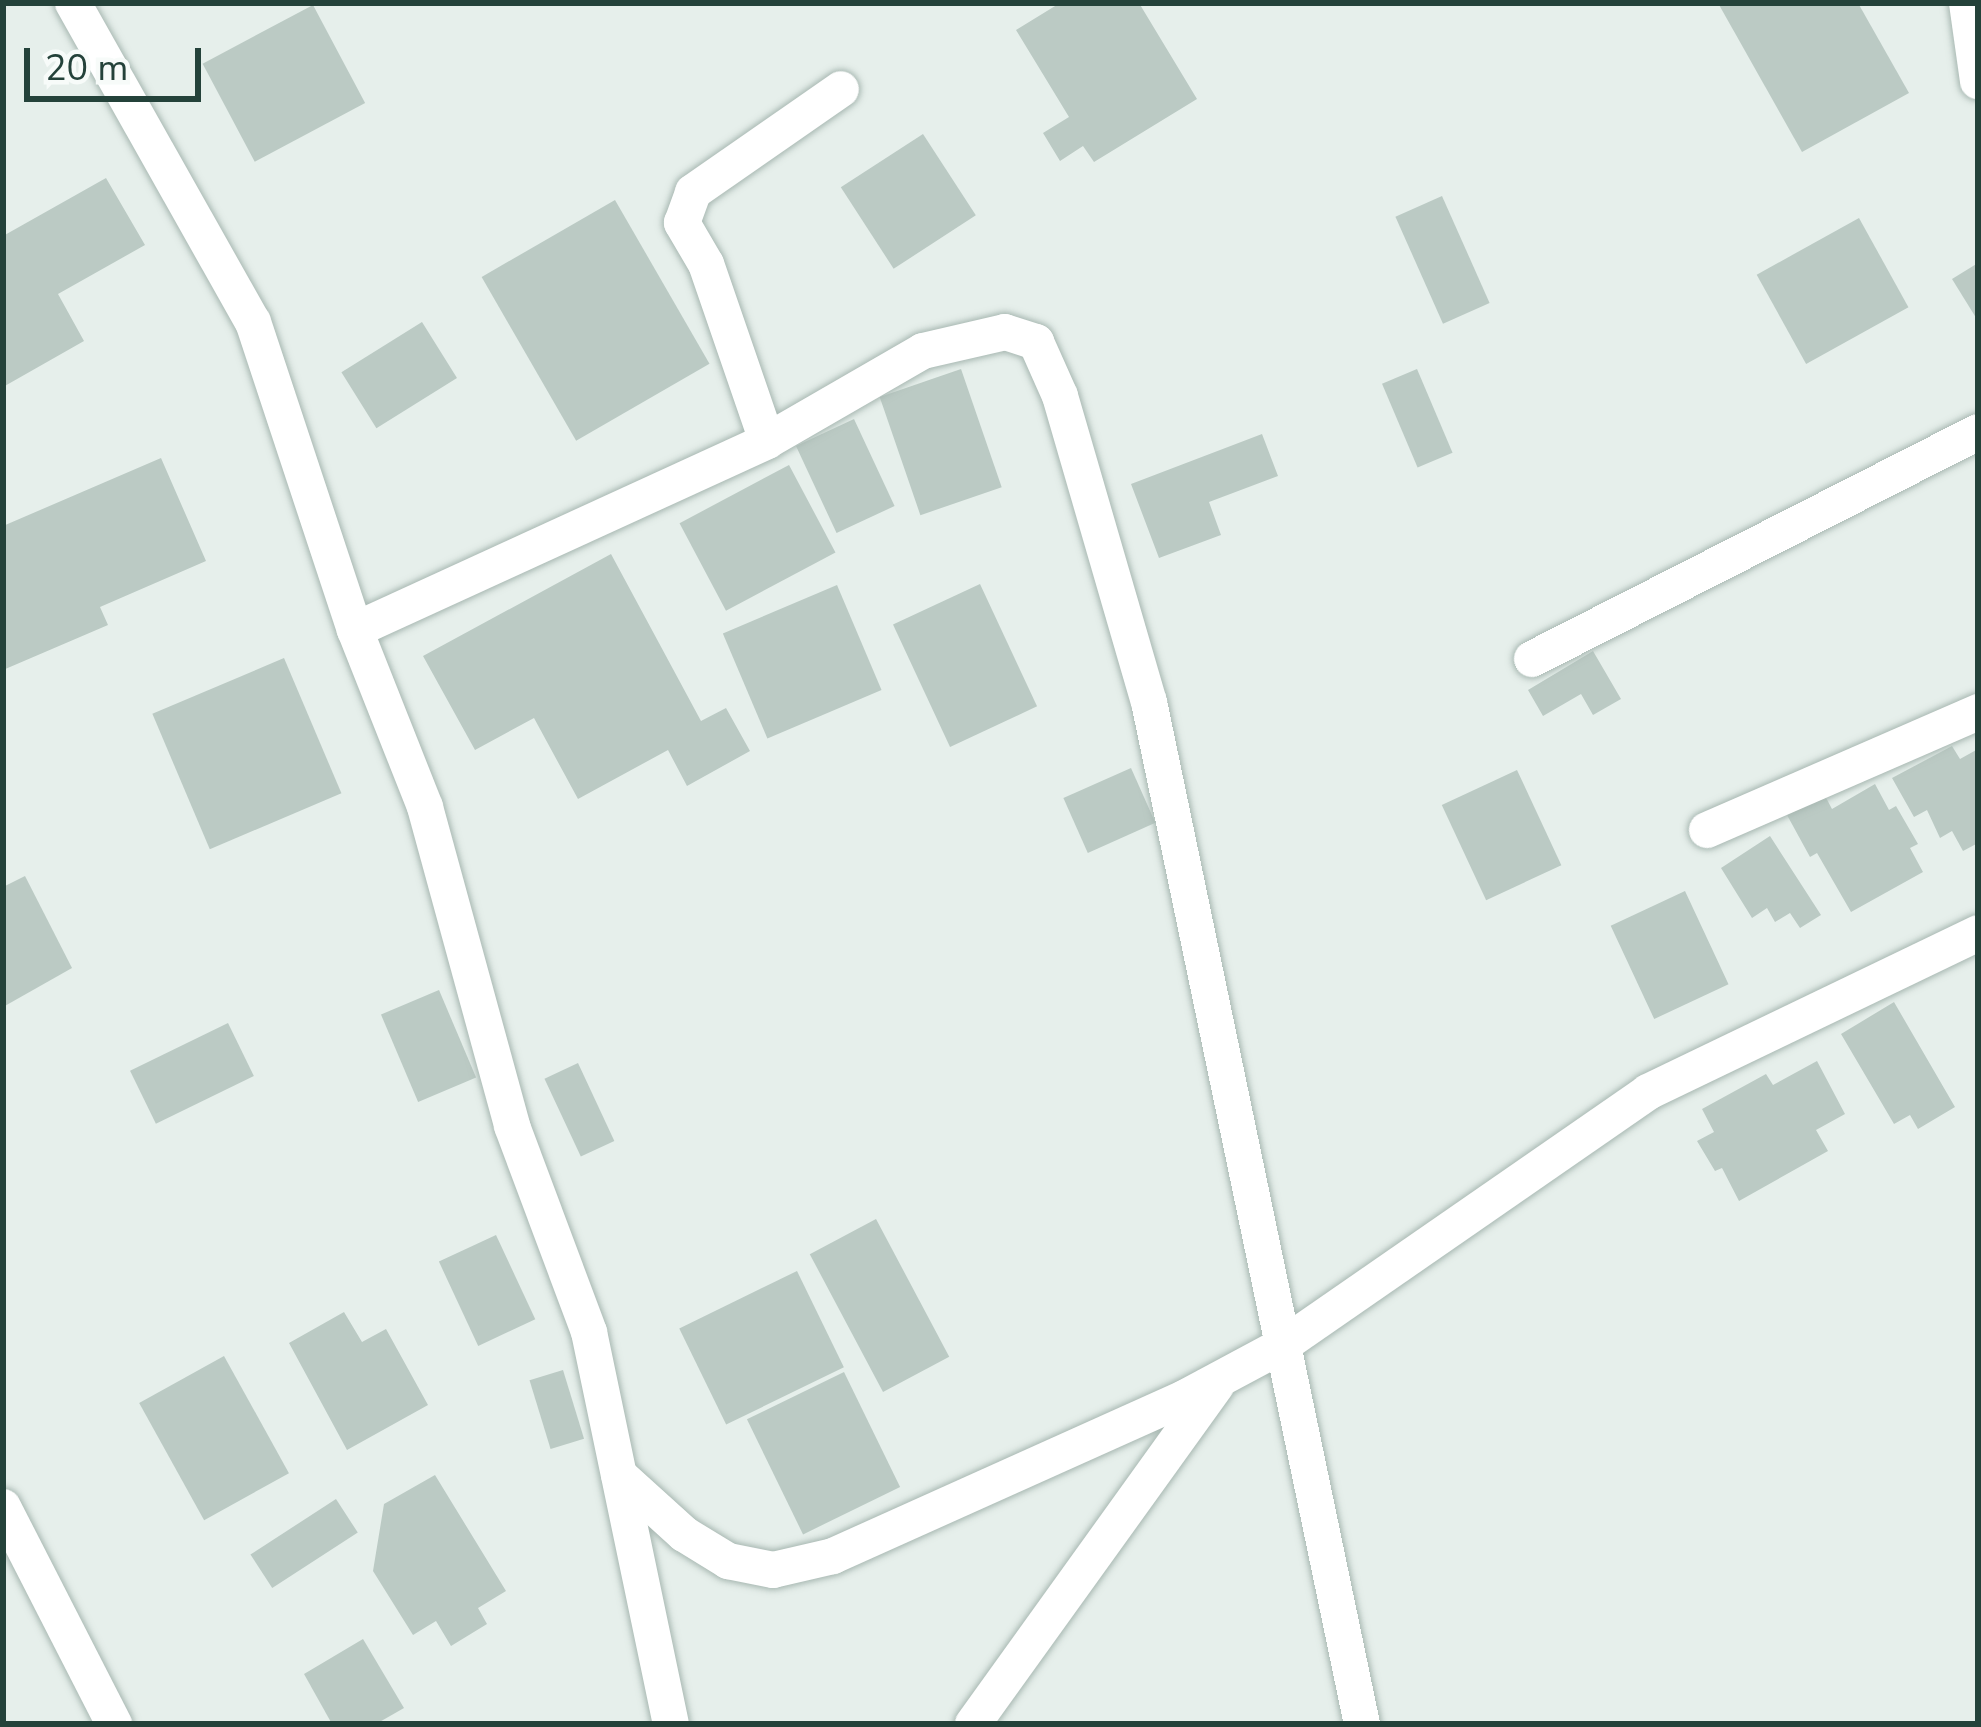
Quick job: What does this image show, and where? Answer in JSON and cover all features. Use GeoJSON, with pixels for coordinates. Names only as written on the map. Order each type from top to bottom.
{"type":"FeatureCollection","features":[{"type":"Feature","properties":{"kind":"street"},"geometry":{"type":"LineString","coordinates":[[73,3],[253,322],[356,630],[425,807],[512,1126],[589,1332],[671,1724]]}},
{"type":"Feature","properties":{"kind":"street"},"geometry":{"type":"LineString","coordinates":[[1967,3],[1978,81]]}},
{"type":"Feature","properties":{"kind":"street"},"geometry":{"type":"LineString","coordinates":[[767,441],[706,264],[682,223],[693,192],[841,89]]}},
{"type":"Feature","properties":{"kind":"street"},"geometry":{"type":"LineString","coordinates":[[356,630],[767,441],[923,351],[1005,332],[1036,342],[1060,396],[1149,702],[1362,1724]]}},
{"type":"Feature","properties":{"kind":"street"},"geometry":{"type":"LineString","coordinates":[[1532,659],[1978,431]]}},
{"type":"Feature","properties":{"kind":"street"},"geometry":{"type":"LineString","coordinates":[[1707,830],[1978,712]]}},
{"type":"Feature","properties":{"kind":"street"},"geometry":{"type":"LineString","coordinates":[[619,1475],[683,1534],[728,1561],[773,1570],[833,1556],[1283,1345],[1648,1092],[1978,933]]}},
{"type":"Feature","properties":{"kind":"street"},"geometry":{"type":"LineString","coordinates":[[973,1724],[1223,1377]]}},
{"type":"Feature","properties":{"kind":"street"},"geometry":{"type":"LineString","coordinates":[[3,1507],[115,1724]]}},
{"type":"Feature","properties":{"kind":"building"},"geometry":{"type":"Polygon","coordinates":[[[1060,3],[1139,3],[1197,99],[1094,162],[1083,146],[1060,161],[1043,133],[1069,117],[1016,30],[1060,3]]]}},
{"type":"Feature","properties":{"kind":"building"},"geometry":{"type":"Polygon","coordinates":[[[1718,3],[1858,3],[1909,93],[1802,152],[1718,3]]]}},
{"type":"Feature","properties":{"kind":"building"},"geometry":{"type":"Polygon","coordinates":[[[313,5],[365,103],[255,162],[203,64],[313,5]]]}},
{"type":"Feature","properties":{"kind":"building"},"geometry":{"type":"Polygon","coordinates":[[[923,134],[976,215],[894,269],[841,187],[923,134]]]}},
{"type":"Feature","properties":{"kind":"building"},"geometry":{"type":"Polygon","coordinates":[[[106,178],[145,245],[58,294],[84,341],[3,387],[3,236],[106,178]]]}},
{"type":"Feature","properties":{"kind":"building"},"geometry":{"type":"Polygon","coordinates":[[[1442,196],[1490,303],[1443,324],[1395,217],[1442,196]]]}},
{"type":"Feature","properties":{"kind":"building"},"geometry":{"type":"Polygon","coordinates":[[[615,200],[710,364],[576,441],[482,277],[615,200]]]}},
{"type":"Feature","properties":{"kind":"building"},"geometry":{"type":"Polygon","coordinates":[[[1859,218],[1908,307],[1806,364],[1757,275],[1859,218]]]}},
{"type":"Feature","properties":{"kind":"building"},"geometry":{"type":"Polygon","coordinates":[[[1978,263],[1978,321],[1952,279],[1978,263]]]}},
{"type":"Feature","properties":{"kind":"building"},"geometry":{"type":"Polygon","coordinates":[[[422,322],[457,378],[376,428],[341,372],[422,322]]]}},
{"type":"Feature","properties":{"kind":"building"},"geometry":{"type":"Polygon","coordinates":[[[961,369],[1002,487],[920,515],[880,397],[961,369]]]}},
{"type":"Feature","properties":{"kind":"building"},"geometry":{"type":"Polygon","coordinates":[[[1417,369],[1453,453],[1418,468],[1382,384],[1417,369]]]}},
{"type":"Feature","properties":{"kind":"building"},"geometry":{"type":"Polygon","coordinates":[[[854,419],[895,506],[837,533],[796,446],[854,419]]]}},
{"type":"Feature","properties":{"kind":"building"},"geometry":{"type":"Polygon","coordinates":[[[1262,434],[1278,476],[1209,502],[1221,535],[1159,558],[1131,484],[1262,434]]]}},
{"type":"Feature","properties":{"kind":"building"},"geometry":{"type":"Polygon","coordinates":[[[161,458],[206,561],[100,607],[108,625],[3,670],[3,526],[161,458]]]}},
{"type":"Feature","properties":{"kind":"building"},"geometry":{"type":"Polygon","coordinates":[[[789,465],[835,552],[726,611],[680,523],[789,465]]]}},
{"type":"Feature","properties":{"kind":"building"},"geometry":{"type":"Polygon","coordinates":[[[611,554],[701,721],[726,708],[750,751],[687,786],[668,750],[578,799],[534,718],[475,750],[423,656],[611,554]]]}},
{"type":"Feature","properties":{"kind":"building"},"geometry":{"type":"Polygon","coordinates":[[[980,584],[1037,706],[950,747],[893,625],[980,584]]]}},
{"type":"Feature","properties":{"kind":"building"},"geometry":{"type":"Polygon","coordinates":[[[837,585],[882,690],[767,738],[723,633],[837,585]]]}},
{"type":"Feature","properties":{"kind":"building"},"geometry":{"type":"Polygon","coordinates":[[[1593,651],[1621,699],[1593,715],[1581,694],[1543,716],[1528,690],[1593,651]]]}},
{"type":"Feature","properties":{"kind":"building"},"geometry":{"type":"Polygon","coordinates":[[[284,658],[341,793],[210,849],[152,714],[284,658]]]}},
{"type":"Feature","properties":{"kind":"building"},"geometry":{"type":"Polygon","coordinates":[[[1952,746],[1960,759],[1978,749],[1978,843],[1963,851],[1952,831],[1940,838],[1927,810],[1914,817],[1892,778],[1952,746]]]}},
{"type":"Feature","properties":{"kind":"building"},"geometry":{"type":"Polygon","coordinates":[[[1131,768],[1155,823],[1088,853],[1063,798],[1131,768]]]}},
{"type":"Feature","properties":{"kind":"building"},"geometry":{"type":"Polygon","coordinates":[[[1517,770],[1561,865],[1486,900],[1442,805],[1517,770]]]}},
{"type":"Feature","properties":{"kind":"building"},"geometry":{"type":"Polygon","coordinates":[[[1875,784],[1889,810],[1896,806],[1918,844],[1910,848],[1923,872],[1851,912],[1817,853],[1810,857],[1787,815],[1824,794],[1832,809],[1875,784]]]}},
{"type":"Feature","properties":{"kind":"building"},"geometry":{"type":"Polygon","coordinates":[[[1770,836],[1821,915],[1800,928],[1790,913],[1775,922],[1767,908],[1752,918],[1721,868],[1770,836]]]}},
{"type":"Feature","properties":{"kind":"building"},"geometry":{"type":"Polygon","coordinates":[[[25,876],[72,968],[3,1007],[3,887],[25,876]]]}},
{"type":"Feature","properties":{"kind":"building"},"geometry":{"type":"Polygon","coordinates":[[[1685,891],[1729,984],[1654,1019],[1611,926],[1685,891]]]}},
{"type":"Feature","properties":{"kind":"building"},"geometry":{"type":"Polygon","coordinates":[[[439,990],[476,1077],[418,1102],[381,1015],[439,990]]]}},
{"type":"Feature","properties":{"kind":"building"},"geometry":{"type":"Polygon","coordinates":[[[1894,1002],[1955,1107],[1918,1129],[1910,1115],[1894,1124],[1841,1034],[1894,1002]]]}},
{"type":"Feature","properties":{"kind":"building"},"geometry":{"type":"Polygon","coordinates":[[[228,1023],[254,1076],[156,1124],[130,1071],[228,1023]]]}},
{"type":"Feature","properties":{"kind":"building"},"geometry":{"type":"Polygon","coordinates":[[[1817,1061],[1845,1114],[1816,1130],[1828,1151],[1739,1201],[1722,1168],[1715,1171],[1697,1141],[1714,1132],[1702,1109],[1766,1074],[1773,1085],[1817,1061]]]}},
{"type":"Feature","properties":{"kind":"building"},"geometry":{"type":"Polygon","coordinates":[[[578,1063],[614,1141],[581,1157],[544,1079],[578,1063]]]}},
{"type":"Feature","properties":{"kind":"building"},"geometry":{"type":"Polygon","coordinates":[[[876,1219],[949,1357],[883,1392],[810,1254],[876,1219]]]}},
{"type":"Feature","properties":{"kind":"building"},"geometry":{"type":"Polygon","coordinates":[[[496,1235],[535,1319],[478,1346],[439,1262],[496,1235]]]}},
{"type":"Feature","properties":{"kind":"building"},"geometry":{"type":"Polygon","coordinates":[[[797,1271],[844,1367],[726,1425],[679,1328],[797,1271]]]}},
{"type":"Feature","properties":{"kind":"building"},"geometry":{"type":"Polygon","coordinates":[[[344,1312],[362,1342],[386,1329],[428,1405],[347,1450],[289,1343],[344,1312]]]}},
{"type":"Feature","properties":{"kind":"building"},"geometry":{"type":"Polygon","coordinates":[[[224,1356],[289,1473],[204,1520],[139,1403],[224,1356]]]}},
{"type":"Feature","properties":{"kind":"building"},"geometry":{"type":"Polygon","coordinates":[[[563,1370],[584,1439],[551,1449],[530,1380],[563,1370]]]}},
{"type":"Feature","properties":{"kind":"building"},"geometry":{"type":"Polygon","coordinates":[[[844,1372],[900,1487],[803,1534],[747,1419],[844,1372]]]}},
{"type":"Feature","properties":{"kind":"building"},"geometry":{"type":"Polygon","coordinates":[[[435,1475],[506,1591],[478,1608],[487,1624],[451,1646],[436,1621],[413,1635],[373,1571],[384,1504],[435,1475]]]}},
{"type":"Feature","properties":{"kind":"building"},"geometry":{"type":"Polygon","coordinates":[[[336,1499],[358,1533],[272,1588],[250,1555],[336,1499]]]}},
{"type":"Feature","properties":{"kind":"building"},"geometry":{"type":"Polygon","coordinates":[[[363,1639],[404,1708],[376,1724],[332,1724],[304,1674],[363,1639]]]}}]}
